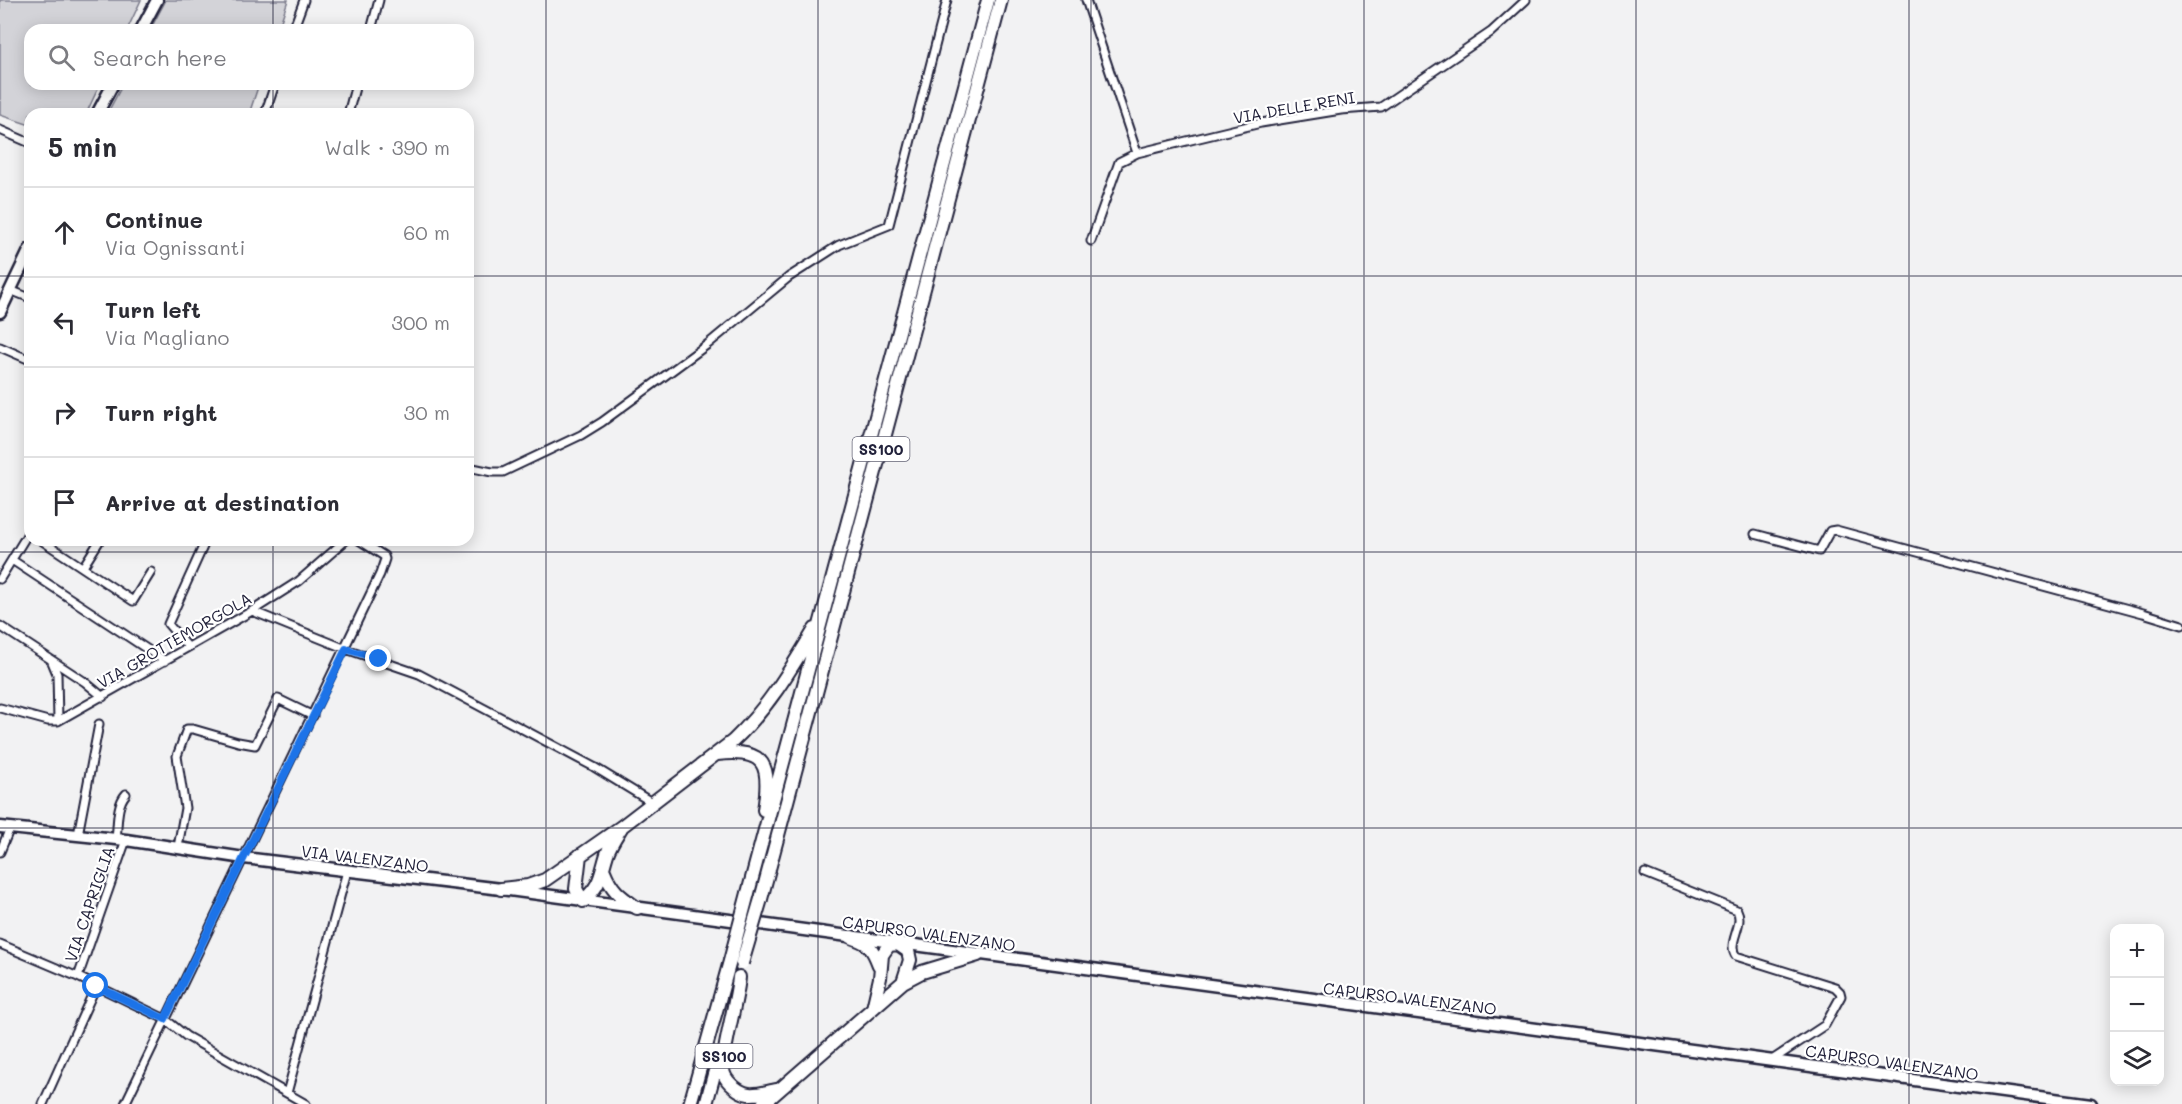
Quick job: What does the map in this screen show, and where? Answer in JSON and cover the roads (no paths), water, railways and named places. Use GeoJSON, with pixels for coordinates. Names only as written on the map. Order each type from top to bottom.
{"type":"FeatureCollection","features":[{"type":"Feature","properties":{"kind":"highway","name":"SS100"},"geometry":{"type":"LineString","coordinates":[[777,1090],[749,1094],[734,1087],[724,1074],[724,1058],[738,992],[739,977],[736,962],[748,893],[988,0]]}},
{"type":"Feature","properties":{"kind":"highway","name":"SS100"},"geometry":{"type":"LineString","coordinates":[[690,1104],[736,962],[761,899],[1001,0]]}},
{"type":"Feature","properties":{"kind":"highway","name":"SS100"},"geometry":{"type":"LineString","coordinates":[[501,889],[528,886],[545,880],[621,827],[716,754],[750,725],[776,693],[824,615]]}},
{"type":"Feature","properties":{"kind":"highway"},"geometry":{"type":"LineString","coordinates":[[716,754],[737,752],[751,755],[762,762],[767,773],[766,801],[756,863]]}},
{"type":"Feature","properties":{"kind":"highway","name":"SS100"},"geometry":{"type":"LineString","coordinates":[[583,901],[592,893],[604,871],[606,856],[621,827]]}},
{"type":"Feature","properties":{"kind":"highway"},"geometry":{"type":"LineString","coordinates":[[580,855],[576,889],[583,901]]}},
{"type":"Feature","properties":{"kind":"highway"},"geometry":{"type":"LineString","coordinates":[[604,871],[610,885],[618,895],[637,908]]}},
{"type":"Feature","properties":{"kind":"highway"},"geometry":{"type":"LineString","coordinates":[[850,937],[865,942],[874,951],[880,966]]}},
{"type":"Feature","properties":{"kind":"highway"},"geometry":{"type":"LineString","coordinates":[[873,1009],[880,978],[882,955],[889,945],[898,944],[908,951],[910,960],[903,982]]}},
{"type":"Feature","properties":{"kind":"highway"},"geometry":{"type":"LineString","coordinates":[[763,1104],[903,982],[922,972],[978,955]]}},
{"type":"Feature","properties":{"kind":"highway","name":"SS100"},"geometry":{"type":"LineString","coordinates":[[706,1104],[739,977]]}},
{"type":"Feature","properties":{"kind":"street"},"geometry":{"type":"LineString","coordinates":[[144,24],[157,0]]}},
{"type":"Feature","properties":{"kind":"street"},"geometry":{"type":"LineString","coordinates":[[295,24],[304,0]]}},
{"type":"Feature","properties":{"kind":"street"},"geometry":{"type":"LineString","coordinates":[[373,24],[379,0]]}},
{"type":"Feature","properties":{"kind":"street"},"geometry":{"type":"LineString","coordinates":[[474,468],[492,472],[511,469],[581,435],[708,344],[789,276],[839,246],[889,225],[947,0]]}},
{"type":"Feature","properties":{"kind":"street"},"geometry":{"type":"LineString","coordinates":[[1086,0],[1137,153]]}},
{"type":"Feature","properties":{"kind":"street","name":"VIA DELLE RENI"},"geometry":{"type":"LineString","coordinates":[[1091,241],[1119,162],[1137,153],[1261,123],[1341,110],[1381,107],[1491,32],[1526,0]]}},
{"type":"Feature","properties":{"kind":"street"},"geometry":{"type":"LineString","coordinates":[[100,108],[109,90]]}},
{"type":"Feature","properties":{"kind":"street"},"geometry":{"type":"LineString","coordinates":[[267,108],[273,90]]}},
{"type":"Feature","properties":{"kind":"street"},"geometry":{"type":"LineString","coordinates":[[350,108],[354,90]]}},
{"type":"Feature","properties":{"kind":"street"},"geometry":{"type":"LineString","coordinates":[[0,130],[24,140]]}},
{"type":"Feature","properties":{"kind":"street"},"geometry":{"type":"LineString","coordinates":[[0,312],[24,261]]}},
{"type":"Feature","properties":{"kind":"street"},"geometry":{"type":"LineString","coordinates":[[10,290],[24,296]]}},
{"type":"Feature","properties":{"kind":"street"},"geometry":{"type":"LineString","coordinates":[[0,347],[24,357]]}},
{"type":"Feature","properties":{"kind":"street"},"geometry":{"type":"LineString","coordinates":[[1755,534],[1819,552],[1830,531],[1836,530],[2182,625]]}},
{"type":"Feature","properties":{"kind":"street"},"geometry":{"type":"LineString","coordinates":[[0,579],[24,541]]}},
{"type":"Feature","properties":{"kind":"street"},"geometry":{"type":"LineString","coordinates":[[50,546],[133,601],[151,572]]}},
{"type":"Feature","properties":{"kind":"street"},"geometry":{"type":"LineString","coordinates":[[83,567],[96,546]]}},
{"type":"Feature","properties":{"kind":"street"},"geometry":{"type":"LineString","coordinates":[[188,647],[168,624],[203,546]]}},
{"type":"Feature","properties":{"kind":"street","name":"VIA GROTTEMORGOLA"},"geometry":{"type":"LineString","coordinates":[[58,721],[252,611],[299,581],[339,546]]}},
{"type":"Feature","properties":{"kind":"street"},"geometry":{"type":"LineString","coordinates":[[125,1104],[346,649],[380,574],[385,559],[369,546]]}},
{"type":"Feature","properties":{"kind":"street"},"geometry":{"type":"LineString","coordinates":[[12,560],[165,661]]}},
{"type":"Feature","properties":{"kind":"street"},"geometry":{"type":"LineString","coordinates":[[252,611],[346,649],[419,674],[594,767],[653,802]]}},
{"type":"Feature","properties":{"kind":"street"},"geometry":{"type":"LineString","coordinates":[[0,626],[103,697]]}},
{"type":"Feature","properties":{"kind":"street"},"geometry":{"type":"LineString","coordinates":[[0,708],[48,721],[58,721],[57,674],[52,660]]}},
{"type":"Feature","properties":{"kind":"street"},"geometry":{"type":"LineString","coordinates":[[178,848],[185,808],[177,756],[187,729],[255,746],[278,699],[313,716]]}},
{"type":"Feature","properties":{"kind":"street"},"geometry":{"type":"LineString","coordinates":[[78,835],[99,724]]}},
{"type":"Feature","properties":{"kind":"street","name":"VIA CAPRIGLIA"},"geometry":{"type":"LineString","coordinates":[[78,977],[121,839],[119,812],[122,798],[126,794]]}},
{"type":"Feature","properties":{"kind":"street"},"geometry":{"type":"LineString","coordinates":[[0,852],[5,828]]}},
{"type":"Feature","properties":{"kind":"street","name":"VIA VALENZANO"},"geometry":{"type":"LineString","coordinates":[[5,828],[121,839],[244,858],[501,889],[726,921]]}},
{"type":"Feature","properties":{"kind":"street"},"geometry":{"type":"LineString","coordinates":[[287,1093],[347,871]]}},
{"type":"Feature","properties":{"kind":"street"},"geometry":{"type":"LineString","coordinates":[[1645,873],[1737,910],[1740,918],[1733,949],[1737,956],[1835,987],[1840,992],[1825,1025],[1772,1060]]}},
{"type":"Feature","properties":{"kind":"street","name":"CAPURSO VALENZANO"},"geometry":{"type":"LineString","coordinates":[[726,921],[2091,1104]]}},
{"type":"Feature","properties":{"kind":"street"},"geometry":{"type":"LineString","coordinates":[[1,946],[78,977],[165,1019],[186,1036],[306,1104]]}},
{"type":"Feature","properties":{"kind":"street"},"geometry":{"type":"LineString","coordinates":[[43,1104],[96,986]]}}]}
